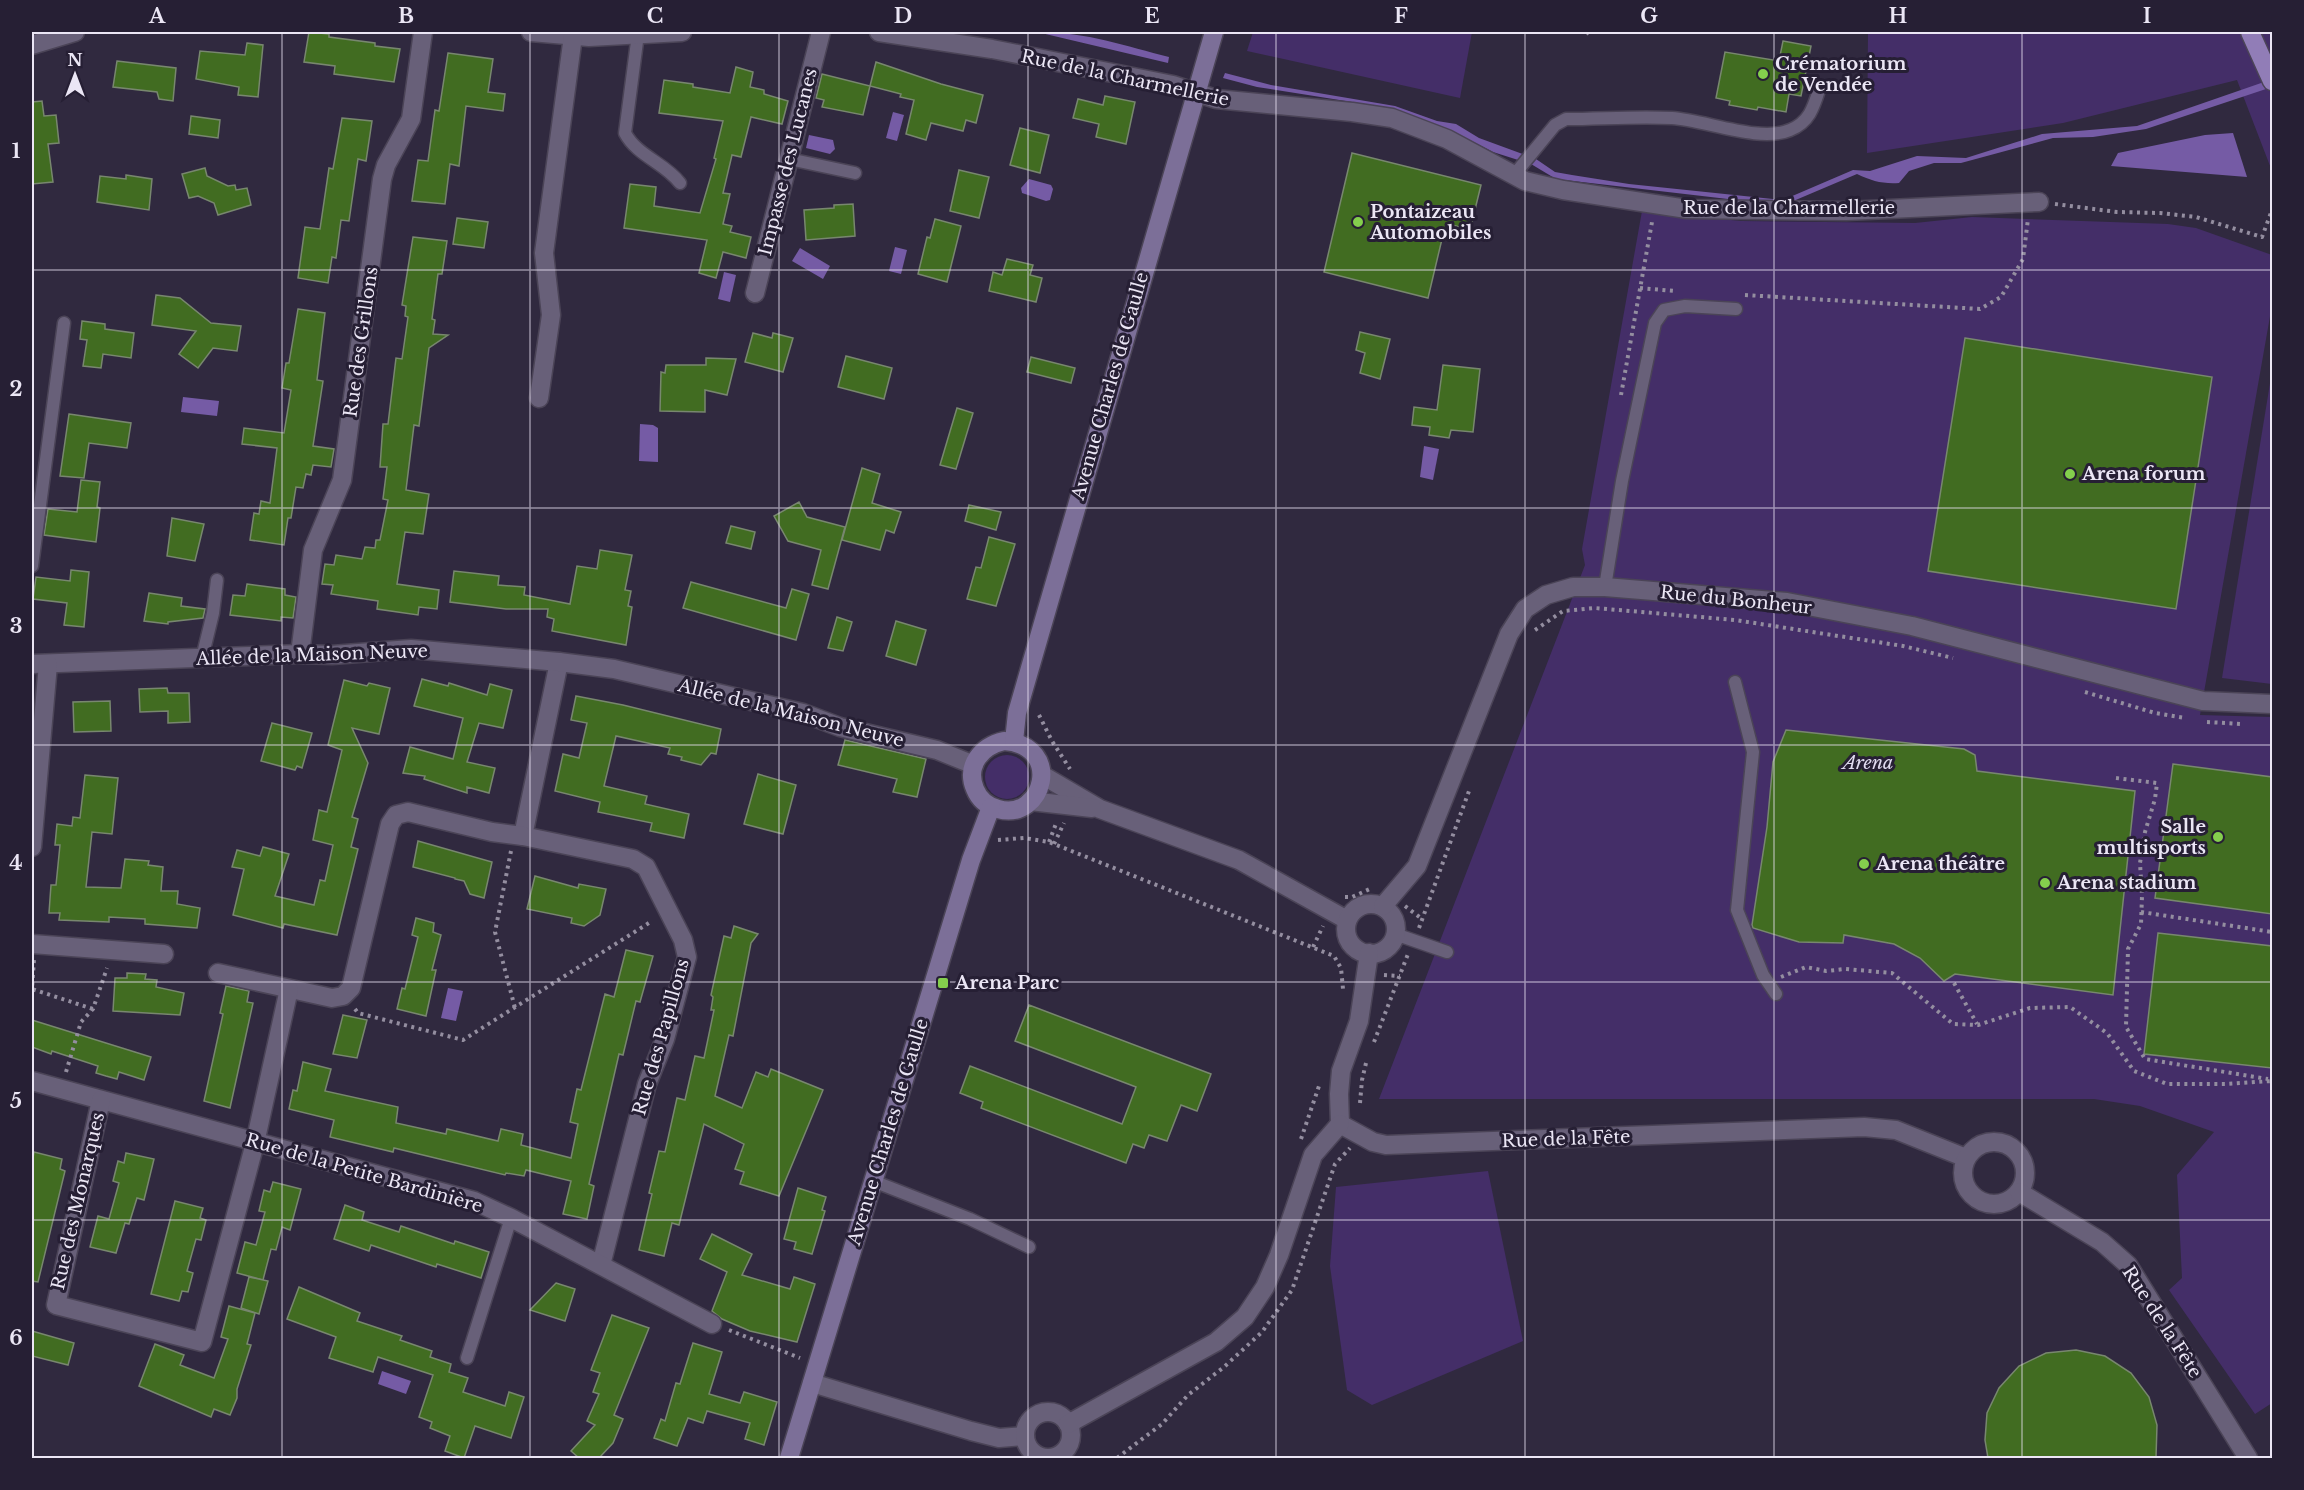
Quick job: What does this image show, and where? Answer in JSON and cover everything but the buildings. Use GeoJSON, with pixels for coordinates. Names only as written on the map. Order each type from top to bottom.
{"type":"FeatureCollection","features":[{"type":"Feature","properties":{"kind":"main road","name":"Avenue Charles de Gaulle"},"geometry":{"type":"LineString","coordinates":[[1014,741],[1017,713],[1214,32]]}},
{"type":"Feature","properties":{"kind":"main road"},"geometry":{"type":"LineString","coordinates":[[2250,32],[2272,81]]}},
{"type":"Feature","properties":{"kind":"main road"},"geometry":{"type":"LineString","coordinates":[[1004,741],[1014,741],[1025,746],[1034,754],[1040,764],[1043,780],[1034,798],[1014,810],[1002,810],[991,807],[983,801],[973,784],[974,765],[985,748],[1004,741]]}},
{"type":"Feature","properties":{"kind":"main road","name":"Avenue Charles de Gaulle"},"geometry":{"type":"LineString","coordinates":[[789,1458],[980,834],[991,807]]}},
{"type":"Feature","properties":{"kind":"street"},"geometry":{"type":"LineString","coordinates":[[33,40],[75,32]]}},
{"type":"Feature","properties":{"kind":"street","name":"Rue des Grillons"},"geometry":{"type":"LineString","coordinates":[[300,654],[313,550],[342,480],[382,179],[386,165],[411,119],[423,32]]}},
{"type":"Feature","properties":{"kind":"street"},"geometry":{"type":"LineString","coordinates":[[531,32],[573,36],[682,32]]}},
{"type":"Feature","properties":{"kind":"street","name":"Impasse des Lucanes"},"geometry":{"type":"LineString","coordinates":[[755,293],[821,32]]}},
{"type":"Feature","properties":{"kind":"street","name":"Rue de la Charmellerie"},"geometry":{"type":"LineString","coordinates":[[879,32],[992,49],[1173,85],[1216,99],[1392,118],[1447,139],[1517,172],[1524,181],[1563,190],[1687,209],[1846,211],[2035,202]]}},
{"type":"Feature","properties":{"kind":"street"},"geometry":{"type":"LineString","coordinates":[[539,398],[551,315],[544,253],[573,36]]}},
{"type":"Feature","properties":{"kind":"street","name":"Rue du Bonheur"},"geometry":{"type":"LineString","coordinates":[[1383,906],[1417,866],[1509,634],[1526,609],[1546,595],[1574,587],[1605,587],[1787,602],[1912,626],[2203,702],[2272,704]]}},
{"type":"Feature","properties":{"kind":"street","name":"Allée de la Maison Neuve"},"geometry":{"type":"LineString","coordinates":[[40,664],[300,654],[332,656],[411,649],[559,662],[614,669],[803,713],[840,727],[937,750],[974,765]]}},
{"type":"Feature","properties":{"kind":"street"},"geometry":{"type":"LineString","coordinates":[[518,836],[559,662]]}},
{"type":"Feature","properties":{"kind":"street"},"geometry":{"type":"LineString","coordinates":[[32,847],[40,664]]}},
{"type":"Feature","properties":{"kind":"street"},"geometry":{"type":"LineString","coordinates":[[1042,776],[1100,809],[1239,860],[1347,920]]}},
{"type":"Feature","properties":{"kind":"street"},"geometry":{"type":"LineString","coordinates":[[1029,801],[1100,809]]}},
{"type":"Feature","properties":{"kind":"street","name":"Rue des Papillons"},"geometry":{"type":"LineString","coordinates":[[343,996],[351,988],[390,824],[396,815],[408,812],[633,859],[646,867],[683,940],[687,957],[665,1039],[647,1084],[601,1265]]}},
{"type":"Feature","properties":{"kind":"street"},"geometry":{"type":"LineString","coordinates":[[1374,904],[1383,906],[1394,918],[1395,934],[1387,948],[1381,952],[1369,953],[1356,950],[1350,944],[1345,928],[1347,920],[1358,907],[1374,904]]}},
{"type":"Feature","properties":{"kind":"street"},"geometry":{"type":"LineString","coordinates":[[34,944],[164,954]]}},
{"type":"Feature","properties":{"kind":"street"},"geometry":{"type":"LineString","coordinates":[[1068,1424],[1216,1342],[1245,1317],[1265,1287],[1288,1232],[1313,1155],[1348,1128],[1339,1094],[1341,1071],[1359,1021],[1369,953]]}},
{"type":"Feature","properties":{"kind":"street"},"geometry":{"type":"LineString","coordinates":[[218,973],[332,998],[343,996]]}},
{"type":"Feature","properties":{"kind":"street"},"geometry":{"type":"LineString","coordinates":[[255,1143],[289,989]]}},
{"type":"Feature","properties":{"kind":"street","name":"Rue de la Petite Bardinière"},"geometry":{"type":"LineString","coordinates":[[32,1081],[451,1194],[512,1218],[712,1324]]}},
{"type":"Feature","properties":{"kind":"street","name":"Rue des Monarques"},"geometry":{"type":"LineString","coordinates":[[101,1100],[56,1305],[202,1342],[255,1143]]}},
{"type":"Feature","properties":{"kind":"street","name":"Rue de la Fête"},"geometry":{"type":"LineString","coordinates":[[1348,1128],[1373,1142],[1386,1145],[1864,1127],[1896,1130],[1966,1158]]}},
{"type":"Feature","properties":{"kind":"street"},"geometry":{"type":"LineString","coordinates":[[2001,1142],[2011,1146],[2024,1163],[2024,1183],[2011,1199],[1991,1204],[1972,1196],[1963,1178],[1966,1158],[1981,1144],[2001,1142]]}},
{"type":"Feature","properties":{"kind":"street","name":"Rue de la Fête"},"geometry":{"type":"LineString","coordinates":[[2019,1192],[2102,1242],[2128,1265],[2248,1458]]}},
{"type":"Feature","properties":{"kind":"street"},"geometry":{"type":"LineString","coordinates":[[812,1383],[999,1438],[1025,1436]]}},
{"type":"Feature","properties":{"kind":"street"},"geometry":{"type":"LineString","coordinates":[[1042,1413],[1057,1414],[1068,1424],[1070,1431],[1068,1445],[1064,1452],[1050,1458],[1036,1455],[1026,1443],[1025,1436],[1029,1421],[1042,1413]]}},
{"type":"Feature","properties":{"kind":"lane"},"geometry":{"type":"LineString","coordinates":[[638,34],[625,133],[630,143],[671,172],[680,183]]}},
{"type":"Feature","properties":{"kind":"lane"},"geometry":{"type":"LineString","coordinates":[[1517,172],[1555,124],[1566,119],[1673,118],[1771,135],[1790,130],[1805,122],[1813,109],[1820,87]]}},
{"type":"Feature","properties":{"kind":"lane"},"geometry":{"type":"LineString","coordinates":[[789,159],[855,173]]}},
{"type":"Feature","properties":{"kind":"lane"},"geometry":{"type":"LineString","coordinates":[[1605,587],[1622,481],[1655,323],[1664,310],[1684,306],[1736,309]]}},
{"type":"Feature","properties":{"kind":"lane"},"geometry":{"type":"LineString","coordinates":[[32,566],[64,323]]}},
{"type":"Feature","properties":{"kind":"lane"},"geometry":{"type":"LineString","coordinates":[[202,657],[213,613],[217,580]]}},
{"type":"Feature","properties":{"kind":"lane"},"geometry":{"type":"LineString","coordinates":[[1735,682],[1753,752],[1737,910],[1763,975],[1776,994]]}},
{"type":"Feature","properties":{"kind":"lane"},"geometry":{"type":"LineString","coordinates":[[1395,934],[1447,952]]}},
{"type":"Feature","properties":{"kind":"lane"},"geometry":{"type":"LineString","coordinates":[[873,1180],[970,1219],[1029,1247]]}},
{"type":"Feature","properties":{"kind":"lane"},"geometry":{"type":"LineString","coordinates":[[467,1358],[512,1218]]}},
{"type":"Feature","properties":{"kind":"path"},"geometry":{"type":"LineString","coordinates":[[1738,295],[1980,309],[2001,297],[2023,259],[2035,202],[2117,212],[2196,217],[2262,237],[2272,210]]}},
{"type":"Feature","properties":{"kind":"path"},"geometry":{"type":"LineString","coordinates":[[1640,288],[1680,291]]}},
{"type":"Feature","properties":{"kind":"path"},"geometry":{"type":"LineString","coordinates":[[1530,636],[1563,611],[1595,608],[1735,620],[1903,646],[1960,660]]}},
{"type":"Feature","properties":{"kind":"path"},"geometry":{"type":"LineString","coordinates":[[2082,692],[2155,713],[2190,719]]}},
{"type":"Feature","properties":{"kind":"path"},"geometry":{"type":"LineString","coordinates":[[2202,721],[2249,724]]}},
{"type":"Feature","properties":{"kind":"path"},"geometry":{"type":"LineString","coordinates":[[2116,777],[2157,783],[2140,863],[2141,924],[2127,949],[2126,1027],[2145,1059],[2272,1080]]}},
{"type":"Feature","properties":{"kind":"path"},"geometry":{"type":"LineString","coordinates":[[1372,1048],[1471,788]]}},
{"type":"Feature","properties":{"kind":"path"},"geometry":{"type":"LineString","coordinates":[[980,834],[998,840],[1024,838],[1049,842],[1334,956],[1341,968],[1343,991]]}},
{"type":"Feature","properties":{"kind":"path"},"geometry":{"type":"LineString","coordinates":[[515,1008],[495,932],[518,836]]}},
{"type":"Feature","properties":{"kind":"path"},"geometry":{"type":"LineString","coordinates":[[343,996],[358,1013],[464,1040],[668,910]]}},
{"type":"Feature","properties":{"kind":"path"},"geometry":{"type":"LineString","coordinates":[[2141,912],[2272,932]]}},
{"type":"Feature","properties":{"kind":"path"},"geometry":{"type":"LineString","coordinates":[[34,944],[32,989],[93,1009]]}},
{"type":"Feature","properties":{"kind":"path"},"geometry":{"type":"LineString","coordinates":[[61,1089],[81,1022],[93,1009],[113,950]]}},
{"type":"Feature","properties":{"kind":"path"},"geometry":{"type":"LineString","coordinates":[[1763,975],[1773,978],[1785,977],[1806,968],[1826,971],[1845,969],[1892,973],[1953,1024],[1978,1025],[2030,1008],[2070,1007],[2107,1033],[2134,1071],[2167,1084],[2225,1084],[2272,1080]]}},
{"type":"Feature","properties":{"kind":"path"},"geometry":{"type":"LineString","coordinates":[[1954,983],[1978,1025]]}},
{"type":"Feature","properties":{"kind":"path"},"geometry":{"type":"LineString","coordinates":[[1117,1458],[1162,1424],[1188,1395],[1224,1367],[1262,1332],[1292,1290],[1335,1164],[1352,1145],[1348,1128],[1359,1111],[1362,1080],[1368,1058]]}},
{"type":"Feature","properties":{"kind":"path"},"geometry":{"type":"LineString","coordinates":[[1300,1143],[1321,1081]]}},
{"type":"Feature","properties":{"kind":"path"},"geometry":{"type":"LineString","coordinates":[[712,1324],[818,1365]]}},
{"type":"Feature","properties":{"kind":"green space"},"geometry":{"type":"Polygon","coordinates":[[[1253,32],[1472,32],[1460,98],[1247,51],[1253,32]]]}},
{"type":"Feature","properties":{"kind":"green space"},"geometry":{"type":"Polygon","coordinates":[[[1868,32],[2272,32],[2272,171],[2237,80],[2063,123],[1867,153],[1868,32]]]}},
{"type":"Feature","properties":{"kind":"green space","name":"Arena"},"geometry":{"type":"Polygon","coordinates":[[[1642,211],[1741,221],[1915,223],[1972,217],[2168,224],[2196,228],[2272,255],[2272,305],[2200,715],[2272,717],[2272,1403],[2255,1414],[2169,1290],[2182,1278],[2177,1175],[2214,1132],[2140,1106],[2094,1099],[1379,1099],[1585,565],[1582,549],[1642,211]]]}},
{"type":"Feature","properties":{"kind":"green space"},"geometry":{"type":"Polygon","coordinates":[[[2272,371],[2272,684],[2222,678],[2272,371]]]}},
{"type":"Feature","properties":{"kind":"green space"},"geometry":{"type":"Polygon","coordinates":[[[1007,755],[1022,762],[1029,777],[1022,792],[1007,799],[992,792],[985,777],[992,762],[1007,755]]]}},
{"type":"Feature","properties":{"kind":"green space"},"geometry":{"type":"Polygon","coordinates":[[[1488,1171],[1523,1341],[1372,1405],[1347,1390],[1330,1266],[1336,1187],[1488,1171]]]}},
{"type":"Feature","properties":{"kind":"shaded area"},"geometry":{"type":"Polygon","coordinates":[[[1037,32],[1071,34],[1104,40],[1169,57],[1168,63],[1037,32]]]}},
{"type":"Feature","properties":{"kind":"shaded area"},"geometry":{"type":"Polygon","coordinates":[[[1225,73],[1271,85],[1395,106],[1437,121],[1456,124],[1479,138],[1536,159],[1555,172],[1629,184],[1783,200],[1853,170],[1870,171],[1917,156],[1966,158],[2042,134],[2137,126],[2264,82],[2272,87],[2146,129],[2093,137],[2053,138],[1961,163],[1934,163],[1909,171],[1899,183],[1877,182],[1857,174],[1791,202],[1745,201],[1556,179],[1531,164],[1493,152],[1450,130],[1371,105],[1257,87],[1223,78],[1225,73]]]}},
{"type":"Feature","properties":{"kind":"shaded area"},"geometry":{"type":"Polygon","coordinates":[[[893,112],[904,115],[897,141],[886,138],[893,112]]]}},
{"type":"Feature","properties":{"kind":"shaded area"},"geometry":{"type":"Polygon","coordinates":[[[2233,133],[2247,177],[2111,166],[2118,153],[2205,135],[2233,133]]]}},
{"type":"Feature","properties":{"kind":"shaded area"},"geometry":{"type":"Polygon","coordinates":[[[809,135],[833,140],[835,149],[830,154],[806,148],[809,135]]]}},
{"type":"Feature","properties":{"kind":"shaded area"},"geometry":{"type":"Polygon","coordinates":[[[1029,179],[1051,185],[1053,189],[1050,200],[1046,201],[1022,193],[1021,188],[1029,179]]]}},
{"type":"Feature","properties":{"kind":"shaded area"},"geometry":{"type":"Polygon","coordinates":[[[895,247],[907,250],[901,274],[889,271],[895,247]]]}},
{"type":"Feature","properties":{"kind":"shaded area"},"geometry":{"type":"Polygon","coordinates":[[[800,248],[830,266],[823,279],[792,261],[800,248]]]}},
{"type":"Feature","properties":{"kind":"shaded area"},"geometry":{"type":"Polygon","coordinates":[[[724,272],[736,275],[730,302],[718,299],[724,272]]]}},
{"type":"Feature","properties":{"kind":"shaded area"},"geometry":{"type":"Polygon","coordinates":[[[183,397],[219,401],[217,416],[181,412],[183,397]]]}},
{"type":"Feature","properties":{"kind":"shaded area"},"geometry":{"type":"Polygon","coordinates":[[[640,424],[653,425],[658,428],[658,462],[639,461],[640,424]]]}},
{"type":"Feature","properties":{"kind":"shaded area"},"geometry":{"type":"Polygon","coordinates":[[[1424,446],[1439,449],[1433,480],[1420,477],[1424,446]]]}},
{"type":"Feature","properties":{"kind":"shaded area"},"geometry":{"type":"Polygon","coordinates":[[[448,988],[463,991],[456,1021],[441,1018],[448,988]]]}},
{"type":"Feature","properties":{"kind":"shaded area"},"geometry":{"type":"Polygon","coordinates":[[[382,1371],[411,1381],[406,1394],[378,1384],[382,1371]]]}},
{"type":"Feature","properties":{"kind":"place","name":"Crématorium de Vendée"},"geometry":{"type":"Point","coordinates":[1763,74]}},
{"type":"Feature","properties":{"kind":"place","name":"Pontaizeau Automobiles"},"geometry":{"type":"Point","coordinates":[1358,222]}},
{"type":"Feature","properties":{"kind":"place","name":"Arena forum"},"geometry":{"type":"Point","coordinates":[2070,474]}},
{"type":"Feature","properties":{"kind":"place","name":"Salle multisports"},"geometry":{"type":"Point","coordinates":[2218,837]}},
{"type":"Feature","properties":{"kind":"place","name":"Arena théâtre"},"geometry":{"type":"Point","coordinates":[1864,864]}},
{"type":"Feature","properties":{"kind":"place","name":"Arena stadium"},"geometry":{"type":"Point","coordinates":[2045,883]}},
{"type":"Feature","properties":{"kind":"place","name":"Arena Parc"},"geometry":{"type":"Point","coordinates":[943,983]}}]}
